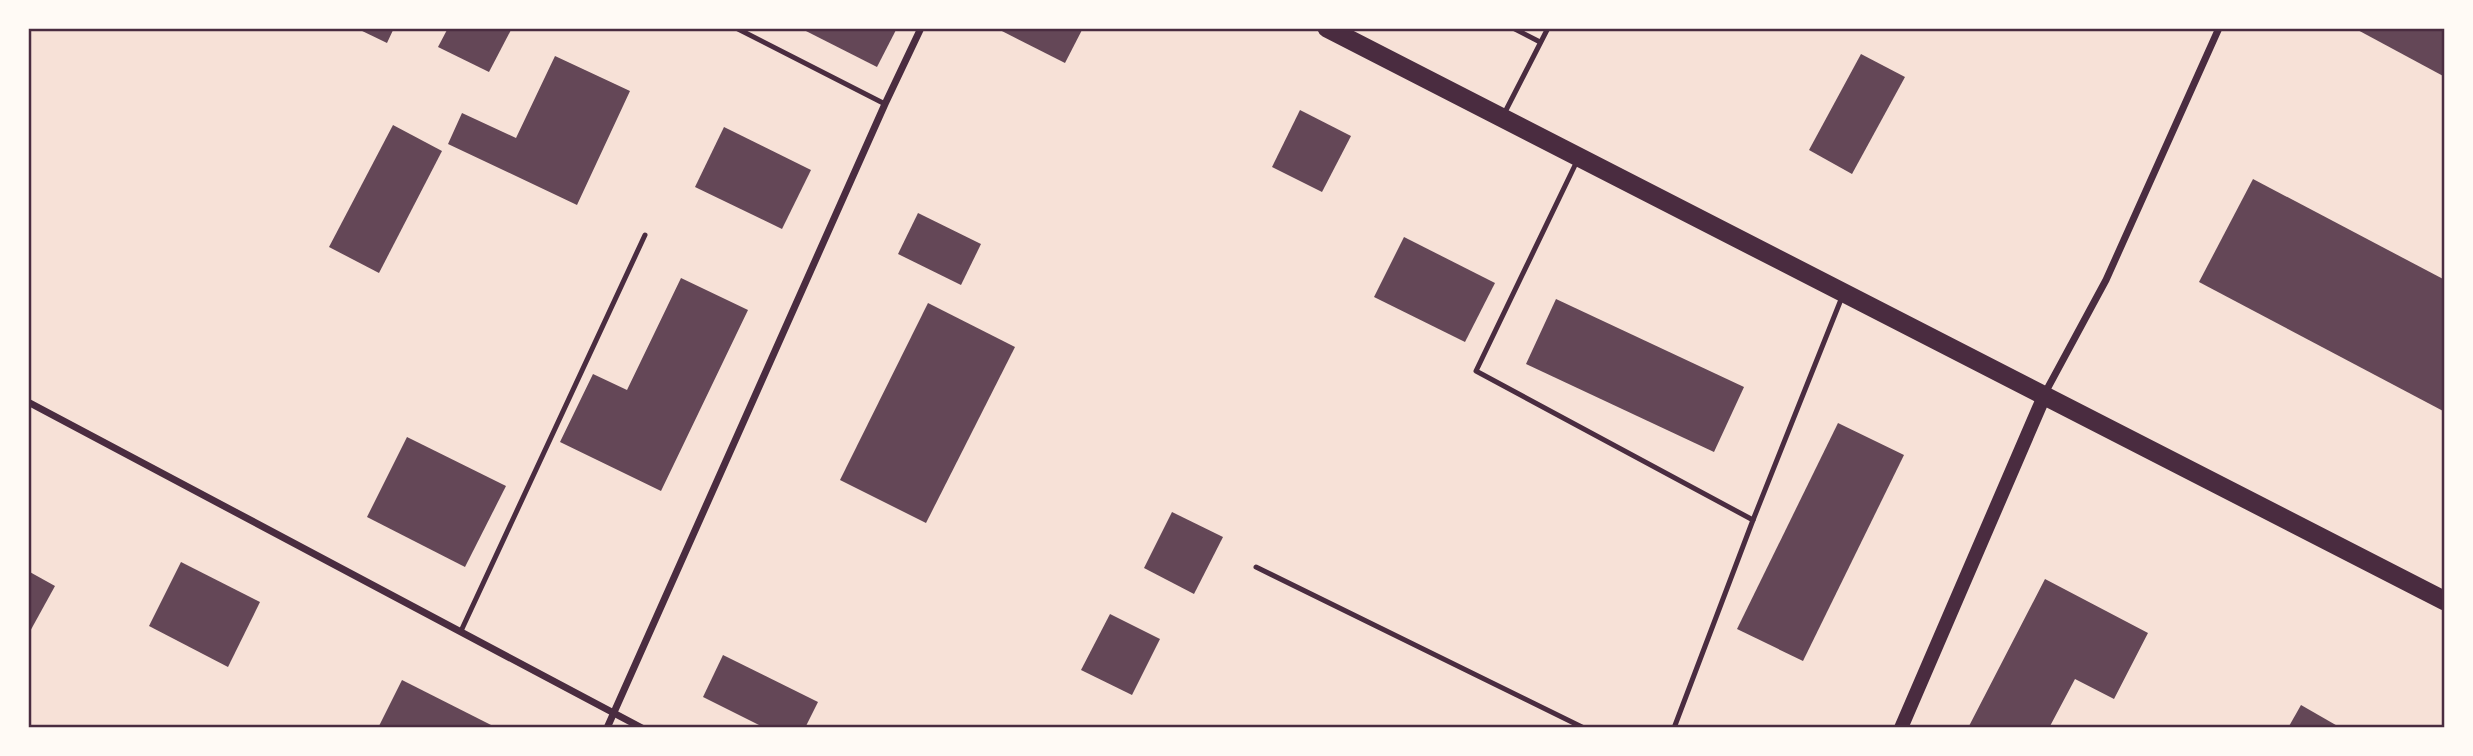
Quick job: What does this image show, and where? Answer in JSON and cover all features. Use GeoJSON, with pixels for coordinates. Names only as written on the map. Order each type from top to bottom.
{"type":"FeatureCollection","features":[{"type":"Feature","properties":{"kind":"highway"},"geometry":{"type":"LineString","coordinates":[[1328,28],[2445,601]]}},
{"type":"Feature","properties":{"kind":"main road"},"geometry":{"type":"LineString","coordinates":[[1901,728],[2045,394]]}},
{"type":"Feature","properties":{"kind":"street"},"geometry":{"type":"LineString","coordinates":[[607,728],[921,28]]}},
{"type":"Feature","properties":{"kind":"street"},"geometry":{"type":"LineString","coordinates":[[2045,394],[2106,280],[2220,28]]}},
{"type":"Feature","properties":{"kind":"street"},"geometry":{"type":"LineString","coordinates":[[28,402],[642,728]]}},
{"type":"Feature","properties":{"kind":"lane"},"geometry":{"type":"LineString","coordinates":[[736,28],[885,104]]}},
{"type":"Feature","properties":{"kind":"lane"},"geometry":{"type":"LineString","coordinates":[[1513,28],[1540,42]]}},
{"type":"Feature","properties":{"kind":"lane"},"geometry":{"type":"LineString","coordinates":[[1502,117],[1548,28]]}},
{"type":"Feature","properties":{"kind":"lane"},"geometry":{"type":"LineString","coordinates":[[1580,156],[1476,371],[1753,520]]}},
{"type":"Feature","properties":{"kind":"lane"},"geometry":{"type":"LineString","coordinates":[[461,631],[645,235]]}},
{"type":"Feature","properties":{"kind":"lane"},"geometry":{"type":"LineString","coordinates":[[1674,728],[1844,291]]}},
{"type":"Feature","properties":{"kind":"lane"},"geometry":{"type":"LineString","coordinates":[[1256,567],[1584,728]]}},
{"type":"Feature","properties":{"kind":"building"},"geometry":{"type":"Polygon","coordinates":[[[356,28],[394,28],[387,43],[356,28]]]}},
{"type":"Feature","properties":{"kind":"building"},"geometry":{"type":"Polygon","coordinates":[[[448,28],[512,28],[489,72],[438,47],[448,28]]]}},
{"type":"Feature","properties":{"kind":"building"},"geometry":{"type":"Polygon","coordinates":[[[800,28],[897,28],[877,67],[800,28]]]}},
{"type":"Feature","properties":{"kind":"building"},"geometry":{"type":"Polygon","coordinates":[[[996,28],[1083,28],[1065,63],[996,28]]]}},
{"type":"Feature","properties":{"kind":"building"},"geometry":{"type":"Polygon","coordinates":[[[2354,28],[2445,28],[2445,77],[2354,28]]]}},
{"type":"Feature","properties":{"kind":"building"},"geometry":{"type":"Polygon","coordinates":[[[1861,54],[1905,77],[1852,174],[1809,150],[1861,54]]]}},
{"type":"Feature","properties":{"kind":"building"},"geometry":{"type":"Polygon","coordinates":[[[555,56],[630,91],[577,205],[448,144],[462,113],[516,138],[555,56]]]}},
{"type":"Feature","properties":{"kind":"building"},"geometry":{"type":"Polygon","coordinates":[[[1300,110],[1351,136],[1322,192],[1272,167],[1300,110]]]}},
{"type":"Feature","properties":{"kind":"building"},"geometry":{"type":"Polygon","coordinates":[[[393,125],[442,151],[379,273],[329,247],[393,125]]]}},
{"type":"Feature","properties":{"kind":"building"},"geometry":{"type":"Polygon","coordinates":[[[724,127],[811,170],[782,229],[695,187],[724,127]]]}},
{"type":"Feature","properties":{"kind":"building"},"geometry":{"type":"Polygon","coordinates":[[[2253,179],[2445,280],[2445,412],[2199,282],[2253,179]]]}},
{"type":"Feature","properties":{"kind":"building"},"geometry":{"type":"Polygon","coordinates":[[[918,213],[981,244],[961,285],[898,254],[918,213]]]}},
{"type":"Feature","properties":{"kind":"building"},"geometry":{"type":"Polygon","coordinates":[[[1404,237],[1495,283],[1465,342],[1374,297],[1404,237]]]}},
{"type":"Feature","properties":{"kind":"building"},"geometry":{"type":"Polygon","coordinates":[[[681,278],[748,310],[661,491],[560,442],[593,374],[627,390],[681,278]]]}},
{"type":"Feature","properties":{"kind":"building"},"geometry":{"type":"Polygon","coordinates":[[[1556,299],[1744,387],[1714,452],[1526,364],[1556,299]]]}},
{"type":"Feature","properties":{"kind":"building"},"geometry":{"type":"Polygon","coordinates":[[[928,303],[1015,347],[926,523],[840,480],[928,303]]]}},
{"type":"Feature","properties":{"kind":"building"},"geometry":{"type":"Polygon","coordinates":[[[1838,423],[1904,455],[1803,661],[1737,629],[1838,423]]]}},
{"type":"Feature","properties":{"kind":"building"},"geometry":{"type":"Polygon","coordinates":[[[407,437],[506,486],[465,567],[367,517],[407,437]]]}},
{"type":"Feature","properties":{"kind":"building"},"geometry":{"type":"Polygon","coordinates":[[[1172,512],[1223,537],[1194,594],[1144,568],[1172,512]]]}},
{"type":"Feature","properties":{"kind":"building"},"geometry":{"type":"Polygon","coordinates":[[[181,562],[260,602],[228,667],[149,626],[181,562]]]}},
{"type":"Feature","properties":{"kind":"building"},"geometry":{"type":"Polygon","coordinates":[[[28,571],[55,586],[28,635],[28,571]]]}},
{"type":"Feature","properties":{"kind":"building"},"geometry":{"type":"Polygon","coordinates":[[[2045,579],[2148,633],[2114,699],[2075,679],[2049,728],[1968,728],[2045,579]]]}},
{"type":"Feature","properties":{"kind":"building"},"geometry":{"type":"Polygon","coordinates":[[[1110,614],[1160,639],[1132,695],[1081,670],[1110,614]]]}},
{"type":"Feature","properties":{"kind":"building"},"geometry":{"type":"Polygon","coordinates":[[[723,655],[818,702],[805,728],[765,728],[703,697],[723,655]]]}},
{"type":"Feature","properties":{"kind":"building"},"geometry":{"type":"Polygon","coordinates":[[[402,680],[497,728],[382,728],[379,726],[402,680]]]}},
{"type":"Feature","properties":{"kind":"building"},"geometry":{"type":"Polygon","coordinates":[[[2301,705],[2341,728],[2288,728],[2301,705]]]}}]}
